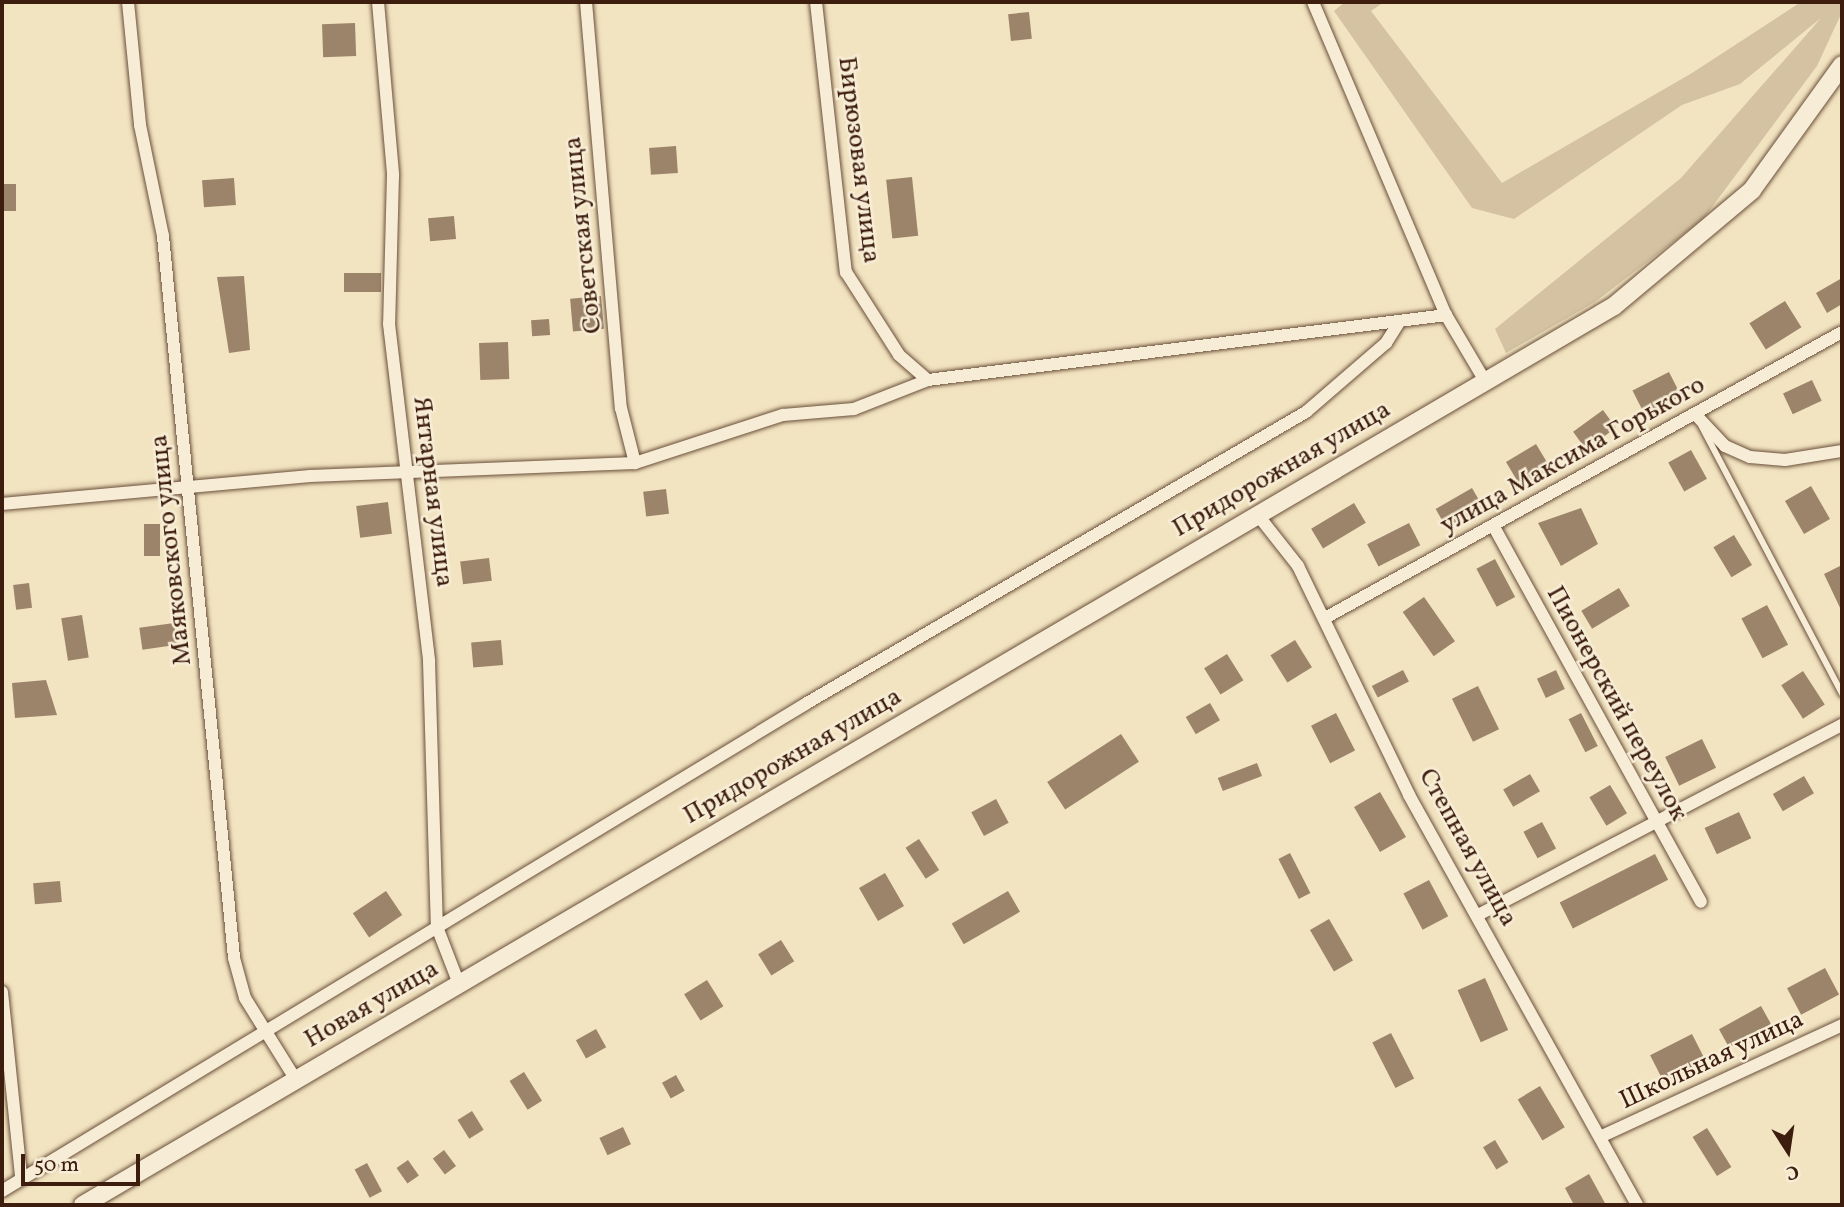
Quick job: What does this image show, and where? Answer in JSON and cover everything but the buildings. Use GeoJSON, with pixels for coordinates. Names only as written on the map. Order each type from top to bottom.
{"type":"FeatureCollection","features":[{"type":"Feature","properties":{"kind":"street","name":"Маяковского улица"},"geometry":{"type":"LineString","coordinates":[[128,2],[140,125],[163,236],[234,958],[264,1030],[296,1080]]}},
{"type":"Feature","properties":{"kind":"street","name":"Янтарная улица"},"geometry":{"type":"LineString","coordinates":[[378,2],[393,175],[389,324],[429,661],[437,928],[459,984]]}},
{"type":"Feature","properties":{"kind":"street","name":"Советская улица"},"geometry":{"type":"LineString","coordinates":[[586,2],[621,408],[635,463]]}},
{"type":"Feature","properties":{"kind":"street","name":"Бирюзовая улица"},"geometry":{"type":"LineString","coordinates":[[816,2],[846,272],[900,355],[928,380]]}},
{"type":"Feature","properties":{"kind":"street"},"geometry":{"type":"LineString","coordinates":[[1313,2],[1446,315],[1485,381]]}},
{"type":"Feature","properties":{"kind":"street","name":"Придорожная улица"},"geometry":{"type":"LineString","coordinates":[[688,850],[1614,306],[1711,230],[1788,145],[1842,65]]}},
{"type":"Feature","properties":{"kind":"street"},"geometry":{"type":"LineString","coordinates":[[2,504],[189,487],[407,472],[635,463],[783,415],[854,409],[928,380],[1446,315]]}},
{"type":"Feature","properties":{"kind":"street"},"geometry":{"type":"LineString","coordinates":[[2,1191],[264,1030],[1306,411],[1386,343],[1400,321]]}},
{"type":"Feature","properties":{"kind":"street","name":"улица Максима Горького"},"geometry":{"type":"LineString","coordinates":[[1325,618],[1494,527],[1842,332]]}},
{"type":"Feature","properties":{"kind":"street"},"geometry":{"type":"LineString","coordinates":[[1695,414],[1725,446],[1750,457],[1785,460],[1842,451]]}},
{"type":"Feature","properties":{"kind":"street","name":"Степная улица"},"geometry":{"type":"LineString","coordinates":[[1257,514],[1298,566],[1409,795],[1637,1205]]}},
{"type":"Feature","properties":{"kind":"street","name":"Пионерский переулок"},"geometry":{"type":"LineString","coordinates":[[1494,527],[1701,902]]}},
{"type":"Feature","properties":{"kind":"street"},"geometry":{"type":"LineString","coordinates":[[1478,915],[1842,724]]}},
{"type":"Feature","properties":{"kind":"street","name":"Новая улица"},"geometry":{"type":"LineString","coordinates":[[83,1205],[688,850]]}},
{"type":"Feature","properties":{"kind":"street"},"geometry":{"type":"LineString","coordinates":[[2,992],[21,1177]]}},
{"type":"Feature","properties":{"kind":"street","name":"Школьная улица"},"geometry":{"type":"LineString","coordinates":[[1600,1137],[1842,1025]]}},
{"type":"Feature","properties":{"kind":"lane"},"geometry":{"type":"LineString","coordinates":[[1695,414],[1842,694]]}},
{"type":"Feature","properties":{"kind":"shaded area"},"geometry":{"type":"Polygon","coordinates":[[[1345,2],[1384,2],[1371,11],[1502,183],[1692,73],[1801,2],[1842,2],[1842,12],[1817,66],[1703,219],[1595,302],[1506,353],[1495,329],[1681,178],[1821,18],[1740,84],[1682,105],[1514,219],[1472,208],[1334,11],[1345,2]]]}}]}
